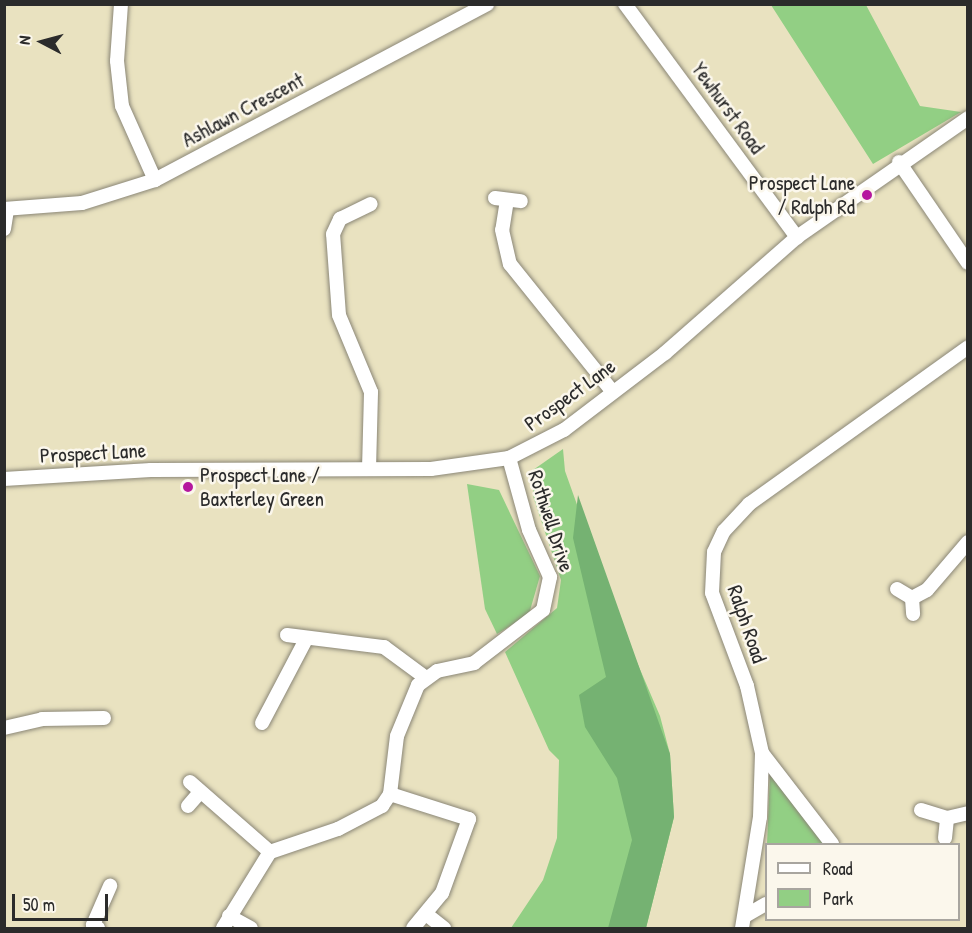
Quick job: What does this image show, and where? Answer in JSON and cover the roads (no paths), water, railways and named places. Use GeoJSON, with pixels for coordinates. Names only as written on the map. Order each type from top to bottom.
{"type":"FeatureCollection","features":[{"type":"Feature","properties":{"kind":"street"},"geometry":{"type":"LineString","coordinates":[[121,4],[117,43],[122,106],[154,180]]}},
{"type":"Feature","properties":{"kind":"street","name":"Ashlawn Crescent"},"geometry":{"type":"LineString","coordinates":[[6,209],[82,203],[154,180],[487,4]]}},
{"type":"Feature","properties":{"kind":"street","name":"Yewhurst Road"},"geometry":{"type":"LineString","coordinates":[[625,4],[797,237]]}},
{"type":"Feature","properties":{"kind":"street","name":"Prospect Lane"},"geometry":{"type":"LineString","coordinates":[[4,479],[151,470],[474,467],[539,447],[665,353],[797,237],[898,162],[968,118]]}},
{"type":"Feature","properties":{"kind":"street"},"geometry":{"type":"LineString","coordinates":[[898,162],[968,264]]}},
{"type":"Feature","properties":{"kind":"street"},"geometry":{"type":"LineString","coordinates":[[521,201],[501,199],[502,230],[510,264],[612,391]]}},
{"type":"Feature","properties":{"kind":"street"},"geometry":{"type":"LineString","coordinates":[[369,469],[371,392],[339,315],[333,234],[340,219],[371,204]]}},
{"type":"Feature","properties":{"kind":"street"},"geometry":{"type":"LineString","coordinates":[[4,229],[6,209]]}},
{"type":"Feature","properties":{"kind":"street","name":"Ralph Road"},"geometry":{"type":"LineString","coordinates":[[744,922],[760,817],[762,753],[747,686],[712,593],[711,560],[719,539],[749,504],[968,346]]}},
{"type":"Feature","properties":{"kind":"street","name":"Rothwell Drive"},"geometry":{"type":"LineString","coordinates":[[426,678],[474,663],[543,610],[550,577],[529,530],[509,458]]}},
{"type":"Feature","properties":{"kind":"street"},"geometry":{"type":"LineString","coordinates":[[912,598],[927,590],[968,542]]}},
{"type":"Feature","properties":{"kind":"street"},"geometry":{"type":"LineString","coordinates":[[897,589],[912,598]]}},
{"type":"Feature","properties":{"kind":"street"},"geometry":{"type":"LineString","coordinates":[[912,598],[913,614]]}},
{"type":"Feature","properties":{"kind":"street"},"geometry":{"type":"LineString","coordinates":[[251,928],[226,922],[270,852],[369,816],[390,794],[397,736],[426,678],[384,647],[304,641],[287,635]]}},
{"type":"Feature","properties":{"kind":"street"},"geometry":{"type":"LineString","coordinates":[[262,723],[304,641]]}},
{"type":"Feature","properties":{"kind":"street"},"geometry":{"type":"LineString","coordinates":[[4,728],[42,719],[104,718]]}},
{"type":"Feature","properties":{"kind":"street"},"geometry":{"type":"LineString","coordinates":[[762,753],[831,843]]}},
{"type":"Feature","properties":{"kind":"street"},"geometry":{"type":"LineString","coordinates":[[188,806],[195,787],[270,852]]}},
{"type":"Feature","properties":{"kind":"street"},"geometry":{"type":"LineString","coordinates":[[390,794],[469,819],[442,894],[413,928]]}},
{"type":"Feature","properties":{"kind":"street"},"geometry":{"type":"LineString","coordinates":[[921,810],[946,818],[968,813]]}},
{"type":"Feature","properties":{"kind":"street"},"geometry":{"type":"LineString","coordinates":[[945,838],[946,818]]}},
{"type":"Feature","properties":{"kind":"street"},"geometry":{"type":"LineString","coordinates":[[94,927],[110,886]]}},
{"type":"Feature","properties":{"kind":"street"},"geometry":{"type":"LineString","coordinates":[[744,922],[765,905]]}},
{"type":"Feature","properties":{"kind":"street"},"geometry":{"type":"LineString","coordinates":[[426,914],[444,928]]}},
{"type":"Feature","properties":{"kind":"place","name":"Prospect Lane / Ralph Rd"},"geometry":{"type":"Point","coordinates":[867,195]}},
{"type":"Feature","properties":{"kind":"place","name":"Prospect Lane / Baxterley Green"},"geometry":{"type":"Point","coordinates":[188,487]}}]}
